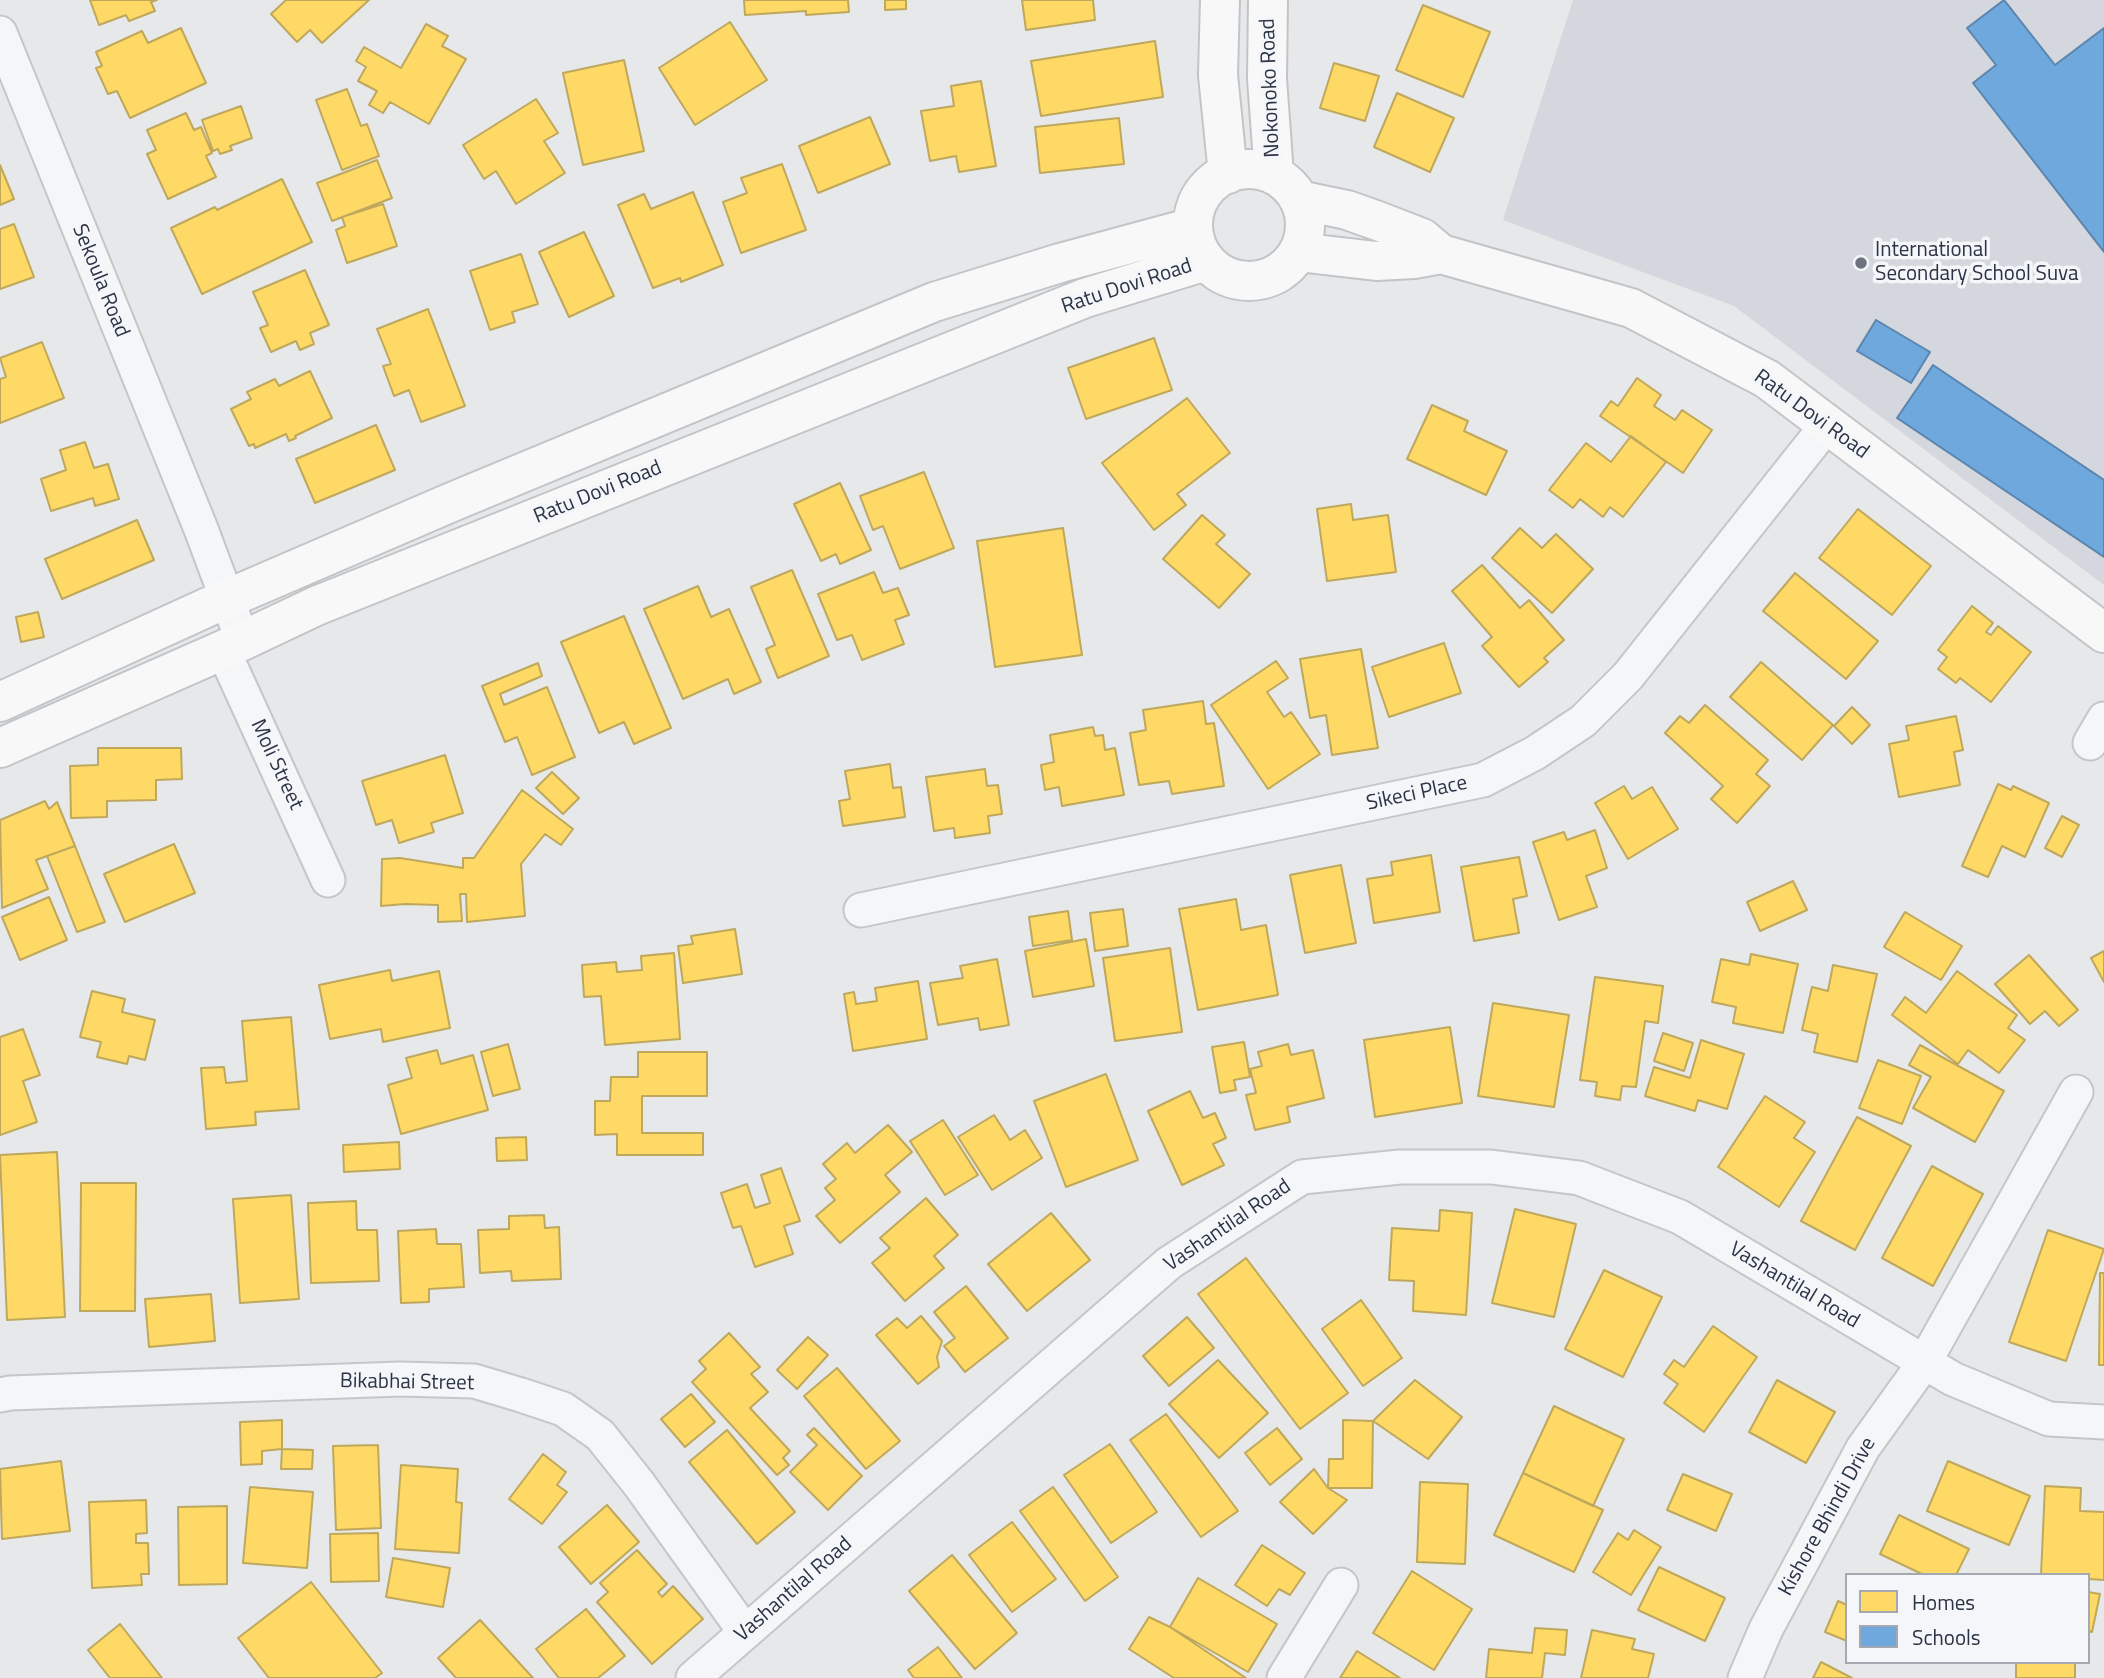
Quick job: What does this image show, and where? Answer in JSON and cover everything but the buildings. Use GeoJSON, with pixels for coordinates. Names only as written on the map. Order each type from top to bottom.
{"type":"FeatureCollection","features":[{"type":"Feature","properties":{"kind":"main road"},"geometry":{"type":"LineString","coordinates":[[1220,0],[1218,75],[1228,174]]}},
{"type":"Feature","properties":{"kind":"main road","name":"Nokonoko Road"},"geometry":{"type":"LineString","coordinates":[[1268,0],[1267,79],[1287,188]]}},
{"type":"Feature","properties":{"kind":"main road"},"geometry":{"type":"LineString","coordinates":[[1251,170],[1287,188],[1304,218],[1304,235],[1298,252],[1287,266],[1272,276],[1255,281],[1238,280],[1221,274],[1200,244],[1195,210],[1202,194],[1213,182],[1228,174],[1251,170]]}},
{"type":"Feature","properties":{"kind":"main road","name":"Ratu Dovi Road"},"geometry":{"type":"LineString","coordinates":[[1287,188],[1422,238],[1441,254],[1631,308],[1767,379],[2104,632]]}},
{"type":"Feature","properties":{"kind":"main road","name":"Ratu Dovi Road"},"geometry":{"type":"LineString","coordinates":[[0,702],[452,502],[934,302],[1060,263],[1200,244]]}},
{"type":"Feature","properties":{"kind":"main road","name":"Ratu Dovi Road"},"geometry":{"type":"LineString","coordinates":[[0,748],[329,600],[1085,298],[1200,244]]}},
{"type":"Feature","properties":{"kind":"main road","name":"Ratu Dovi Road"},"geometry":{"type":"LineString","coordinates":[[1298,252],[1376,261],[1414,260],[1441,254]]}},
{"type":"Feature","properties":{"kind":"street","name":"Sekoula Road"},"geometry":{"type":"LineString","coordinates":[[0,33],[228,599]]}},
{"type":"Feature","properties":{"kind":"street","name":"Sikeci Place"},"geometry":{"type":"LineString","coordinates":[[861,911],[1483,780],[1535,753],[1583,721],[1628,676],[1827,425]]}},
{"type":"Feature","properties":{"kind":"street","name":"Moli Street"},"geometry":{"type":"LineString","coordinates":[[228,599],[232,644],[328,880]]}},
{"type":"Feature","properties":{"kind":"street","name":"Kishore Bhindi Drive"},"geometry":{"type":"LineString","coordinates":[[1745,1678],[1766,1629],[1863,1448],[1924,1363],[2076,1092]]}},
{"type":"Feature","properties":{"kind":"street","name":"Vashantilal Road"},"geometry":{"type":"LineString","coordinates":[[693,1678],[1169,1263],[1302,1177],[1413,1167],[1491,1167],[1579,1178],[1680,1217],[1953,1379],[2049,1419],[2104,1422]]}},
{"type":"Feature","properties":{"kind":"street","name":"Bikabhai Street"},"geometry":{"type":"LineString","coordinates":[[0,1395],[400,1379],[474,1381],[521,1395],[563,1409],[600,1435],[639,1484],[746,1632]]}},
{"type":"Feature","properties":{"kind":"street"},"geometry":{"type":"LineString","coordinates":[[1284,1678],[1341,1585]]}},
{"type":"Feature","properties":{"kind":"shaded area","name":"International Secondary School Suva"},"geometry":{"type":"Polygon","coordinates":[[[1573,0],[2104,0],[2104,585],[1734,306],[1503,220],[1573,0]]]}},
{"type":"Feature","properties":{"kind":"place","name":"International Secondary School Suva"},"geometry":{"type":"Point","coordinates":[1861,263]}}]}
